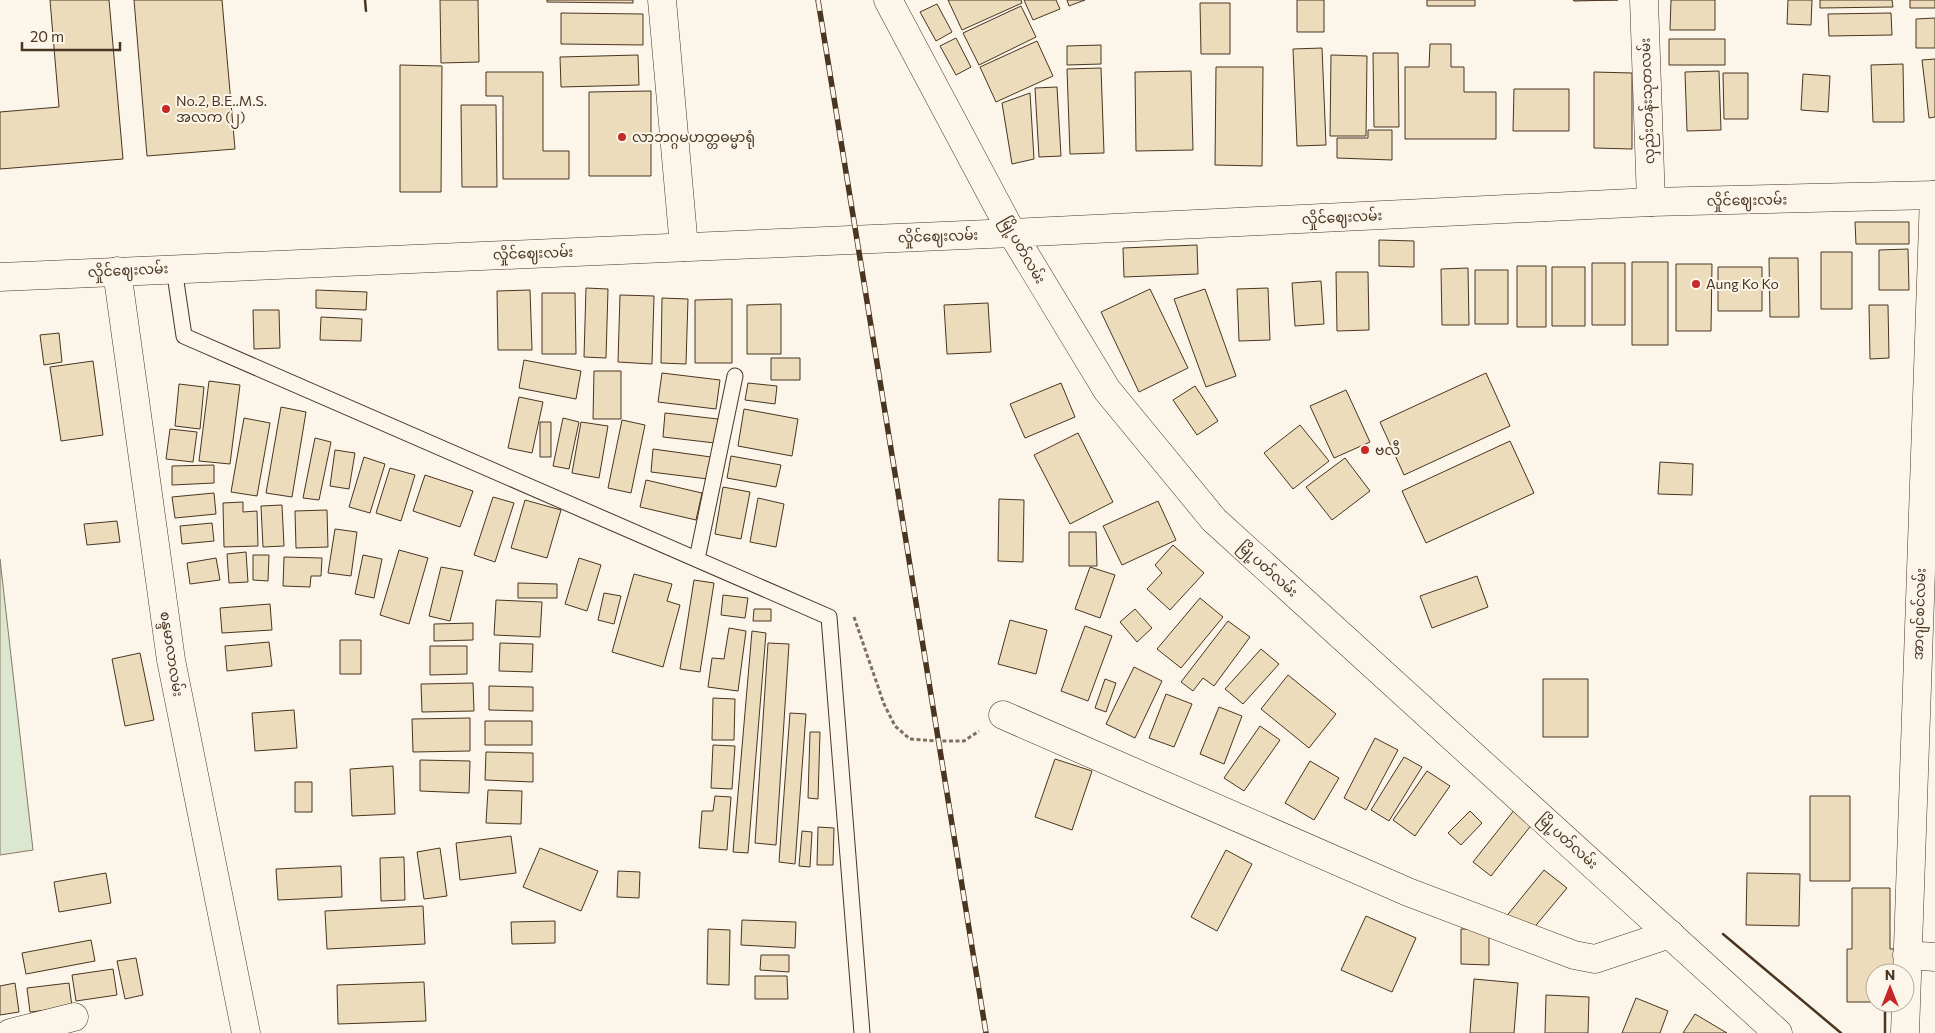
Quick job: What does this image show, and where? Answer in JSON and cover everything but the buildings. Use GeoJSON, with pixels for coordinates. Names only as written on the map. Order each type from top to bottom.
{"type":"FeatureCollection","features":[{"type":"Feature","properties":{"kind":"street"},"geometry":{"type":"LineString","coordinates":[[662,0],[684,247]]}},
{"type":"Feature","properties":{"kind":"street","name":"မြို့ပတ်လမ်း"},"geometry":{"type":"LineString","coordinates":[[888,0],[1012,233],[1107,390],[1214,520],[1778,1033]]}},
{"type":"Feature","properties":{"kind":"street","name":"လှည်းတန်းသုတလမ်း"},"geometry":{"type":"LineString","coordinates":[[1644,0],[1650,202]]}},
{"type":"Feature","properties":{"kind":"street","name":"လှိုင်ဈေးလမ်း"},"geometry":{"type":"LineString","coordinates":[[0,277],[1012,233],[1650,202],[1934,195]]}},
{"type":"Feature","properties":{"kind":"street","name":"အာဂျင်စင်လမ်း"},"geometry":{"type":"LineString","coordinates":[[1905,1033],[1934,195]]}},
{"type":"Feature","properties":{"kind":"street","name":"စန္ဒမာလာလမ်း"},"geometry":{"type":"LineString","coordinates":[[117,271],[171,660],[246,1033]]}},
{"type":"Feature","properties":{"kind":"street"},"geometry":{"type":"LineString","coordinates":[[1003,715],[1408,892],[1574,955],[1595,959],[1670,934]]}},
{"type":"Feature","properties":{"kind":"street"},"geometry":{"type":"LineString","coordinates":[[1907,955],[1935,957]]}},
{"type":"Feature","properties":{"kind":"street"},"geometry":{"type":"LineString","coordinates":[[10,1033],[74,1017]]}},
{"type":"Feature","properties":{"kind":"lane"},"geometry":{"type":"LineString","coordinates":[[174,268],[184,336],[829,617],[862,1033]]}},
{"type":"Feature","properties":{"kind":"lane"},"geometry":{"type":"LineString","coordinates":[[697,560],[736,376]]}},
{"type":"Feature","properties":{"kind":"path"},"geometry":{"type":"LineString","coordinates":[[829,617],[844,610],[856,619],[884,704],[895,726],[910,739],[964,741],[1003,715]]}},
{"type":"Feature","properties":{"kind":"green space"},"geometry":{"type":"Polygon","coordinates":[[[0,559],[33,850],[0,855],[0,559]]]}},
{"type":"Feature","properties":{"kind":"railway"},"geometry":{"type":"LineString","coordinates":[[818,0],[986,1033]]}},
{"type":"Feature","properties":{"kind":"wall"},"geometry":{"type":"LineString","coordinates":[[365,0],[366,11]]}},
{"type":"Feature","properties":{"kind":"wall"},"geometry":{"type":"LineString","coordinates":[[1723,934],[1841,1033]]}},
{"type":"Feature","properties":{"kind":"wall"},"geometry":{"type":"LineString","coordinates":[[1885,1013],[1885,1033]]}},
{"type":"Feature","properties":{"kind":"place","name":"No.2, B.E..M.S. အလက (၂)"},"geometry":{"type":"Point","coordinates":[166,109]}},
{"type":"Feature","properties":{"kind":"place","name":"လာဘဂ္ဂမဟတ္တဓမ္မာရုံ"},"geometry":{"type":"Point","coordinates":[622,137]}},
{"type":"Feature","properties":{"kind":"place","name":"Aung Ko Ko"},"geometry":{"type":"Point","coordinates":[1696,284]}},
{"type":"Feature","properties":{"kind":"place","name":"ဗလီ"},"geometry":{"type":"Point","coordinates":[1365,450]}}]}
